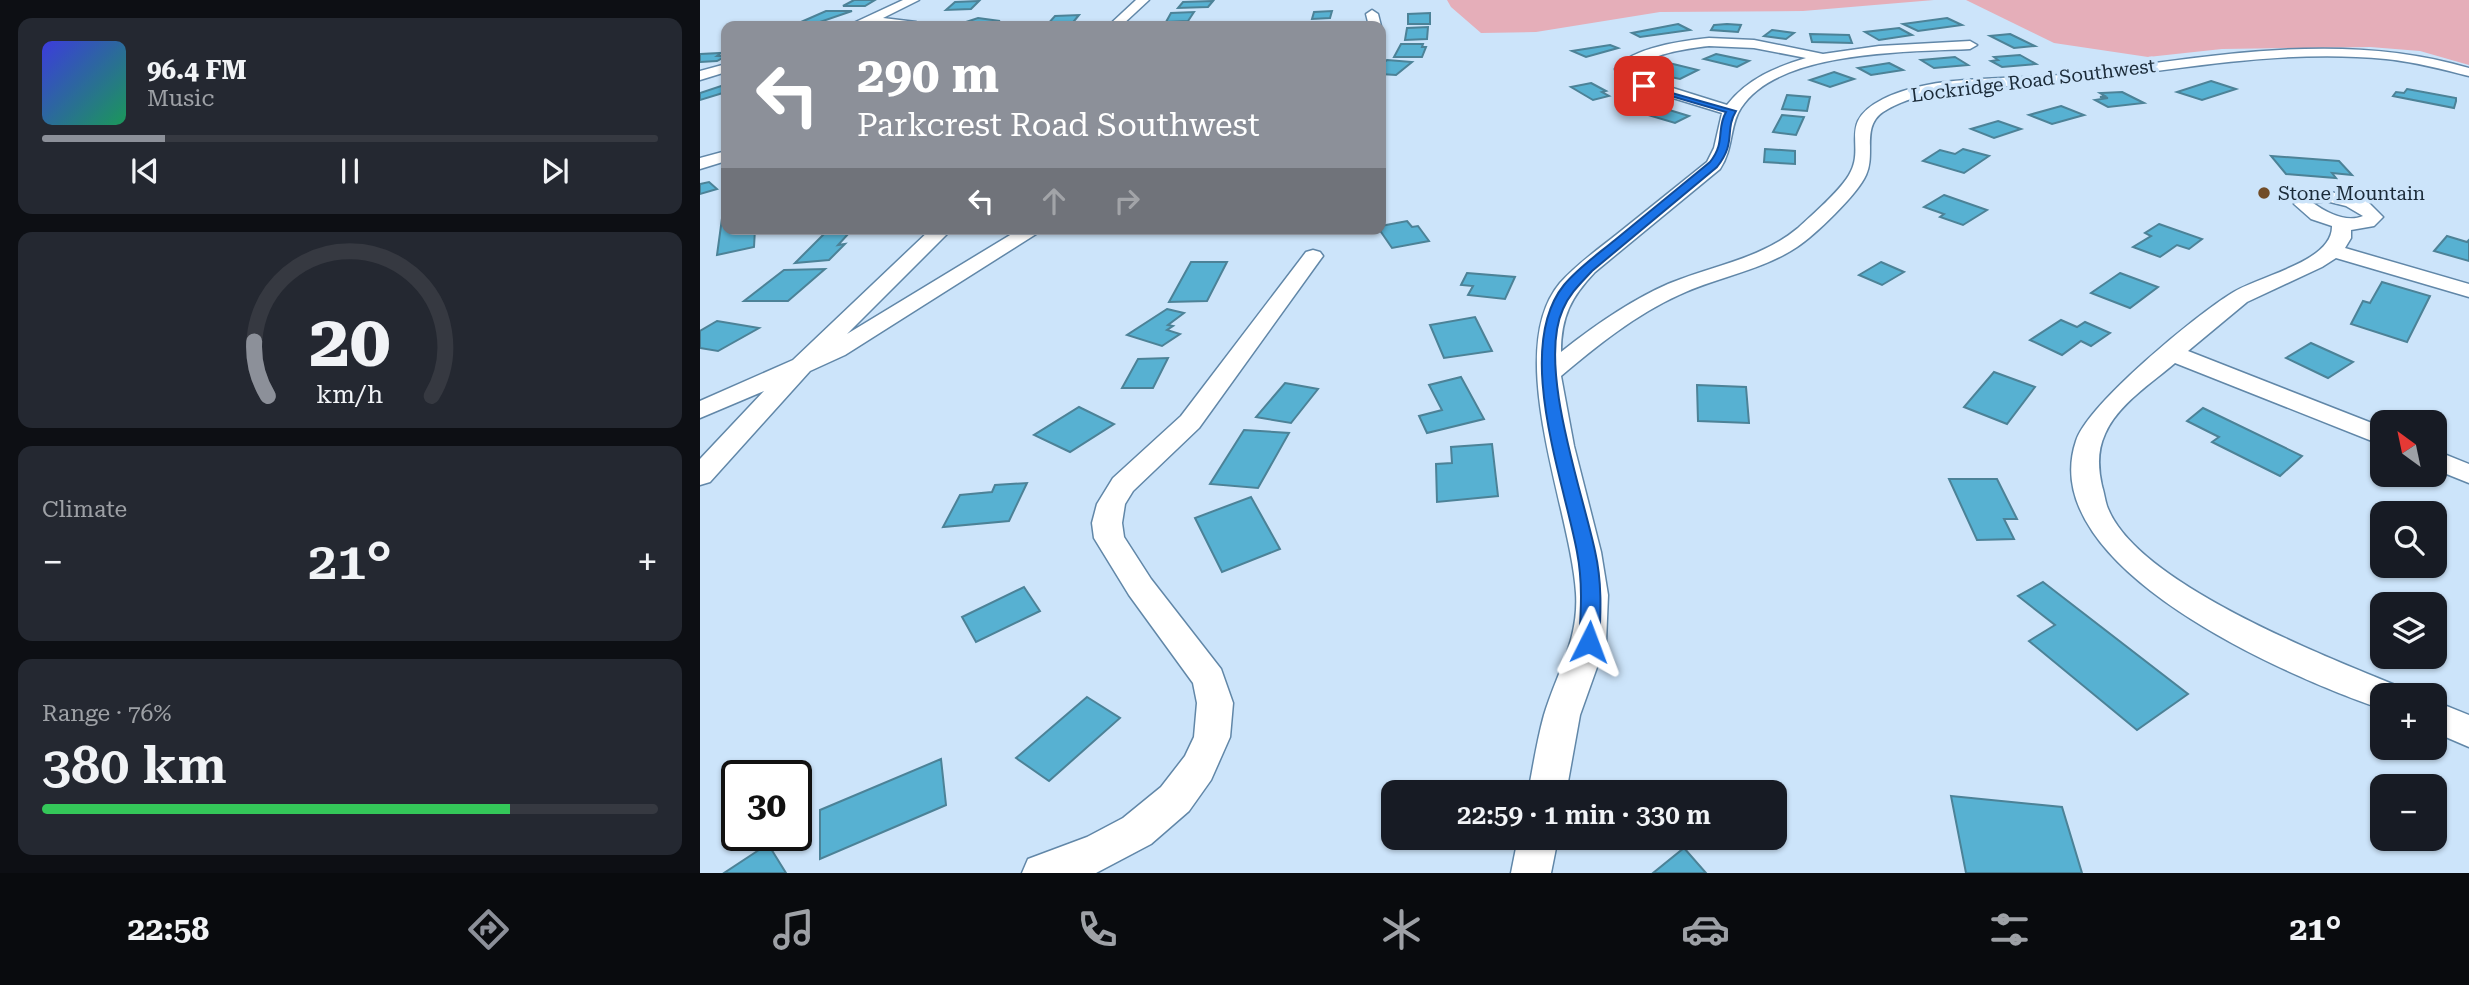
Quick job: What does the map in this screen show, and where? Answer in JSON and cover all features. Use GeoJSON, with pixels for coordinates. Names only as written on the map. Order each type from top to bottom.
{"type":"FeatureCollection","features":[{"type":"Feature","properties":{"kind":"street"},"geometry":{"type":"LineString","coordinates":[[868,21],[913,0]]}},
{"type":"Feature","properties":{"kind":"street"},"geometry":{"type":"LineString","coordinates":[[1120,21],[1143,0]]}},
{"type":"Feature","properties":{"kind":"street"},"geometry":{"type":"LineString","coordinates":[[871,20],[878,21]]}},
{"type":"Feature","properties":{"kind":"street"},"geometry":{"type":"LineString","coordinates":[[1731,111],[1636,83],[1624,77],[1622,69],[1657,51],[1707,43],[1761,46],[1823,58]]}},
{"type":"Feature","properties":{"kind":"street"},"geometry":{"type":"LineString","coordinates":[[1550,780],[1562,715],[1589,642],[1592,595],[1586,552],[1560,446],[1549,374],[1550,331],[1555,310],[1568,288],[1588,268],[1714,165],[1726,142],[1727,119],[1731,111],[1745,95],[1769,78],[1788,68],[1823,58],[1970,45]]}},
{"type":"Feature","properties":{"kind":"street","name":"Lockridge Road Southwest"},"geometry":{"type":"LineString","coordinates":[[1549,374],[1605,329],[1637,308],[1672,290],[1767,256],[1789,243],[1856,178],[1863,167],[1865,156],[1861,138],[1866,120],[1873,111],[1899,97],[1929,91],[2074,78],[2176,62],[2334,52],[2411,58],[2469,72]]}},
{"type":"Feature","properties":{"kind":"street"},"geometry":{"type":"LineString","coordinates":[[700,75],[721,70]]}},
{"type":"Feature","properties":{"kind":"street"},"geometry":{"type":"LineString","coordinates":[[700,164],[721,158]]}},
{"type":"Feature","properties":{"kind":"street"},"geometry":{"type":"LineString","coordinates":[[2341,222],[2341,238],[2333,251],[2306,268],[2250,290],[2220,311],[2126,393],[2094,428],[2086,450],[2085,481],[2091,504],[2105,530],[2128,556],[2159,582],[2205,613],[2261,643],[2370,689]]}},
{"type":"Feature","properties":{"kind":"street"},"geometry":{"type":"LineString","coordinates":[[700,476],[799,368],[936,235]]}},
{"type":"Feature","properties":{"kind":"street"},"geometry":{"type":"LineString","coordinates":[[700,410],[799,368],[873,330],[972,265],[1024,235]]}},
{"type":"Feature","properties":{"kind":"street"},"geometry":{"type":"LineString","coordinates":[[2333,251],[2469,291]]}},
{"type":"Feature","properties":{"kind":"street"},"geometry":{"type":"LineString","coordinates":[[1042,873],[1098,853],[1137,831],[1175,799],[1198,768],[1212,737],[1215,703],[1209,679],[1140,587],[1109,538],[1107,523],[1111,504],[1123,485],[1190,422],[1313,256]]}},
{"type":"Feature","properties":{"kind":"street"},"geometry":{"type":"LineString","coordinates":[[2172,353],[2370,432]]}},
{"type":"Feature","properties":{"kind":"street"},"geometry":{"type":"LineString","coordinates":[[2447,465],[2469,474]]}},
{"type":"Feature","properties":{"kind":"street"},"geometry":{"type":"LineString","coordinates":[[2447,722],[2469,731]]}},
{"type":"Feature","properties":{"kind":"street"},"geometry":{"type":"LineString","coordinates":[[1531,873],[1536,850]]}},
{"type":"Feature","properties":{"kind":"shaded area"},"geometry":{"type":"Polygon","coordinates":[[[1447,0],[1934,0],[1803,11],[1660,12],[1536,32],[1481,33],[1451,7],[1447,0]]]}},
{"type":"Feature","properties":{"kind":"shaded area"},"geometry":{"type":"Polygon","coordinates":[[[1966,0],[2469,0],[2469,65],[2420,51],[2370,47],[2222,49],[2148,57],[2054,43],[1966,0]]]}},
{"type":"Feature","properties":{"kind":"building"},"geometry":{"type":"Polygon","coordinates":[[[854,0],[875,0],[865,6],[843,6],[854,0]]]}},
{"type":"Feature","properties":{"kind":"building"},"geometry":{"type":"Polygon","coordinates":[[[979,1],[971,9],[946,10],[955,2],[979,1]]]}},
{"type":"Feature","properties":{"kind":"building"},"geometry":{"type":"Polygon","coordinates":[[[1213,1],[1208,7],[1178,8],[1183,2],[1213,1]]]}},
{"type":"Feature","properties":{"kind":"building"},"geometry":{"type":"Polygon","coordinates":[[[826,11],[852,11],[823,21],[803,21],[826,11]]]}},
{"type":"Feature","properties":{"kind":"building"},"geometry":{"type":"Polygon","coordinates":[[[1332,11],[1330,18],[1312,19],[1314,12],[1332,11]]]}},
{"type":"Feature","properties":{"kind":"building"},"geometry":{"type":"Polygon","coordinates":[[[1194,12],[1188,21],[1167,21],[1171,13],[1194,12]]]}},
{"type":"Feature","properties":{"kind":"building"},"geometry":{"type":"Polygon","coordinates":[[[1430,13],[1430,24],[1408,24],[1408,14],[1430,13]]]}},
{"type":"Feature","properties":{"kind":"building"},"geometry":{"type":"Polygon","coordinates":[[[1079,15],[1074,21],[1050,21],[1055,16],[1079,15]]]}},
{"type":"Feature","properties":{"kind":"building"},"geometry":{"type":"Polygon","coordinates":[[[978,18],[1000,21],[969,21],[978,18]]]}},
{"type":"Feature","properties":{"kind":"building"},"geometry":{"type":"Polygon","coordinates":[[[1947,18],[1962,25],[1918,31],[1903,24],[1947,18]]]}},
{"type":"Feature","properties":{"kind":"building"},"geometry":{"type":"Polygon","coordinates":[[[1678,24],[1690,30],[1640,37],[1632,33],[1678,24]]]}},
{"type":"Feature","properties":{"kind":"building"},"geometry":{"type":"Polygon","coordinates":[[[1714,25],[1741,25],[1738,32],[1711,30],[1714,25]]]}},
{"type":"Feature","properties":{"kind":"building"},"geometry":{"type":"Polygon","coordinates":[[[1428,27],[1427,39],[1405,40],[1407,28],[1428,27]]]}},
{"type":"Feature","properties":{"kind":"building"},"geometry":{"type":"Polygon","coordinates":[[[1899,28],[1912,35],[1879,40],[1865,32],[1899,28]]]}},
{"type":"Feature","properties":{"kind":"building"},"geometry":{"type":"Polygon","coordinates":[[[1772,30],[1794,33],[1786,39],[1764,36],[1772,30]]]}},
{"type":"Feature","properties":{"kind":"building"},"geometry":{"type":"Polygon","coordinates":[[[1810,34],[1849,35],[1852,43],[1812,42],[1810,34]]]}},
{"type":"Feature","properties":{"kind":"building"},"geometry":{"type":"Polygon","coordinates":[[[2010,34],[2035,46],[2014,48],[1990,36],[2010,34]]]}},
{"type":"Feature","properties":{"kind":"building"},"geometry":{"type":"Polygon","coordinates":[[[1401,44],[1423,44],[1422,47],[1426,47],[1422,57],[1394,57],[1401,44]]]}},
{"type":"Feature","properties":{"kind":"building"},"geometry":{"type":"Polygon","coordinates":[[[1610,45],[1618,48],[1586,57],[1572,51],[1610,45]]]}},
{"type":"Feature","properties":{"kind":"building"},"geometry":{"type":"Polygon","coordinates":[[[721,53],[717,56],[721,56],[721,59],[700,62],[700,54],[721,53]]]}},
{"type":"Feature","properties":{"kind":"building"},"geometry":{"type":"Polygon","coordinates":[[[1716,54],[1749,61],[1737,67],[1704,59],[1716,54]]]}},
{"type":"Feature","properties":{"kind":"building"},"geometry":{"type":"Polygon","coordinates":[[[2020,55],[2036,64],[2002,67],[1991,61],[1998,60],[1994,57],[2020,55]]]}},
{"type":"Feature","properties":{"kind":"building"},"geometry":{"type":"Polygon","coordinates":[[[1955,57],[1968,65],[1934,68],[1921,60],[1955,57]]]}},
{"type":"Feature","properties":{"kind":"building"},"geometry":{"type":"Polygon","coordinates":[[[1386,61],[1412,62],[1396,75],[1386,74],[1386,61]]]}},
{"type":"Feature","properties":{"kind":"building"},"geometry":{"type":"Polygon","coordinates":[[[1669,63],[1698,70],[1680,79],[1651,73],[1669,63]]]}},
{"type":"Feature","properties":{"kind":"building"},"geometry":{"type":"Polygon","coordinates":[[[1889,63],[1903,70],[1871,75],[1858,68],[1889,63]]]}},
{"type":"Feature","properties":{"kind":"building"},"geometry":{"type":"Polygon","coordinates":[[[1834,72],[1854,79],[1830,87],[1810,80],[1834,72]]]}},
{"type":"Feature","properties":{"kind":"building"},"geometry":{"type":"Polygon","coordinates":[[[2211,81],[2236,89],[2202,100],[2177,92],[2211,81]]]}},
{"type":"Feature","properties":{"kind":"building"},"geometry":{"type":"Polygon","coordinates":[[[1591,83],[1606,91],[1602,92],[1609,96],[1593,100],[1571,87],[1591,83]]]}},
{"type":"Feature","properties":{"kind":"building"},"geometry":{"type":"Polygon","coordinates":[[[721,86],[721,94],[700,100],[700,93],[721,86]]]}},
{"type":"Feature","properties":{"kind":"building"},"geometry":{"type":"Polygon","coordinates":[[[2407,89],[2456,98],[2454,108],[2393,96],[2396,92],[2404,93],[2407,89]]]}},
{"type":"Feature","properties":{"kind":"building"},"geometry":{"type":"Polygon","coordinates":[[[2122,92],[2144,103],[2108,107],[2095,100],[2108,98],[2100,97],[2105,96],[2100,93],[2122,92]]]}},
{"type":"Feature","properties":{"kind":"building"},"geometry":{"type":"Polygon","coordinates":[[[1787,95],[1810,97],[1807,111],[1782,109],[1787,95]]]}},
{"type":"Feature","properties":{"kind":"building"},"geometry":{"type":"Polygon","coordinates":[[[1643,102],[1689,116],[1675,123],[1628,109],[1643,102]]]}},
{"type":"Feature","properties":{"kind":"building"},"geometry":{"type":"Polygon","coordinates":[[[2061,106],[2084,115],[2052,124],[2029,115],[2061,106]]]}},
{"type":"Feature","properties":{"kind":"building"},"geometry":{"type":"Polygon","coordinates":[[[1782,115],[1804,117],[1796,135],[1773,132],[1782,115]]]}},
{"type":"Feature","properties":{"kind":"building"},"geometry":{"type":"Polygon","coordinates":[[[1998,121],[2021,129],[1994,138],[1971,129],[1998,121]]]}},
{"type":"Feature","properties":{"kind":"building"},"geometry":{"type":"Polygon","coordinates":[[[1765,149],[1795,151],[1795,164],[1764,162],[1765,149]]]}},
{"type":"Feature","properties":{"kind":"building"},"geometry":{"type":"Polygon","coordinates":[[[1963,149],[1989,156],[1964,173],[1923,161],[1940,150],[1955,154],[1963,149]]]}},
{"type":"Feature","properties":{"kind":"building"},"geometry":{"type":"Polygon","coordinates":[[[2271,156],[2339,161],[2352,175],[2332,173],[2336,178],[2286,174],[2271,156]]]}},
{"type":"Feature","properties":{"kind":"building"},"geometry":{"type":"Polygon","coordinates":[[[709,182],[717,189],[700,194],[700,184],[709,182]]]}},
{"type":"Feature","properties":{"kind":"building"},"geometry":{"type":"Polygon","coordinates":[[[1944,195],[1987,210],[1963,225],[1940,217],[1944,214],[1924,207],[1944,195]]]}},
{"type":"Feature","properties":{"kind":"building"},"geometry":{"type":"Polygon","coordinates":[[[1407,221],[1412,227],[1418,226],[1429,241],[1392,248],[1383,235],[1386,235],[1386,225],[1407,221]]]}},
{"type":"Feature","properties":{"kind":"building"},"geometry":{"type":"Polygon","coordinates":[[[2159,224],[2202,239],[2189,249],[2177,245],[2160,257],[2133,247],[2151,236],[2145,233],[2159,224]]]}},
{"type":"Feature","properties":{"kind":"building"},"geometry":{"type":"Polygon","coordinates":[[[721,226],[721,235],[755,235],[754,247],[717,255],[721,226]]]}},
{"type":"Feature","properties":{"kind":"building"},"geometry":{"type":"Polygon","coordinates":[[[823,235],[847,235],[838,245],[845,244],[829,260],[795,263],[823,235]]]}},
{"type":"Feature","properties":{"kind":"building"},"geometry":{"type":"Polygon","coordinates":[[[2447,236],[2467,242],[2469,240],[2469,261],[2434,251],[2447,236]]]}},
{"type":"Feature","properties":{"kind":"building"},"geometry":{"type":"Polygon","coordinates":[[[1191,262],[1227,262],[1207,301],[1169,302],[1191,262]]]}},
{"type":"Feature","properties":{"kind":"building"},"geometry":{"type":"Polygon","coordinates":[[[1881,262],[1904,272],[1882,285],[1859,275],[1881,262]]]}},
{"type":"Feature","properties":{"kind":"building"},"geometry":{"type":"Polygon","coordinates":[[[825,269],[788,301],[744,301],[784,270],[825,269]]]}},
{"type":"Feature","properties":{"kind":"building"},"geometry":{"type":"Polygon","coordinates":[[[1467,273],[1515,277],[1505,299],[1468,295],[1473,286],[1461,285],[1467,273]]]}},
{"type":"Feature","properties":{"kind":"building"},"geometry":{"type":"Polygon","coordinates":[[[2120,273],[2158,287],[2130,308],[2091,293],[2120,273]]]}},
{"type":"Feature","properties":{"kind":"building"},"geometry":{"type":"Polygon","coordinates":[[[2382,282],[2430,296],[2407,342],[2351,324],[2363,301],[2370,303],[2382,282]]]}},
{"type":"Feature","properties":{"kind":"building"},"geometry":{"type":"Polygon","coordinates":[[[1167,309],[1184,313],[1168,325],[1173,326],[1167,330],[1180,334],[1162,346],[1127,335],[1167,309]]]}},
{"type":"Feature","properties":{"kind":"building"},"geometry":{"type":"Polygon","coordinates":[[[1475,317],[1492,351],[1444,358],[1430,325],[1475,317]]]}},
{"type":"Feature","properties":{"kind":"building"},"geometry":{"type":"Polygon","coordinates":[[[2061,320],[2077,327],[2085,322],[2110,333],[2091,346],[2081,341],[2062,355],[2030,340],[2061,320]]]}},
{"type":"Feature","properties":{"kind":"building"},"geometry":{"type":"Polygon","coordinates":[[[717,321],[759,328],[718,351],[700,348],[700,331],[717,321]]]}},
{"type":"Feature","properties":{"kind":"building"},"geometry":{"type":"Polygon","coordinates":[[[2311,343],[2353,362],[2328,378],[2286,358],[2311,343]]]}},
{"type":"Feature","properties":{"kind":"building"},"geometry":{"type":"Polygon","coordinates":[[[1168,358],[1153,388],[1122,388],[1138,359],[1168,358]]]}},
{"type":"Feature","properties":{"kind":"building"},"geometry":{"type":"Polygon","coordinates":[[[1994,372],[2035,387],[2007,424],[1964,407],[1994,372]]]}},
{"type":"Feature","properties":{"kind":"building"},"geometry":{"type":"Polygon","coordinates":[[[1461,377],[1484,419],[1427,433],[1419,416],[1442,410],[1429,385],[1461,377]]]}},
{"type":"Feature","properties":{"kind":"building"},"geometry":{"type":"Polygon","coordinates":[[[1285,383],[1318,389],[1291,423],[1256,417],[1285,383]]]}},
{"type":"Feature","properties":{"kind":"building"},"geometry":{"type":"Polygon","coordinates":[[[1697,385],[1746,387],[1749,423],[1698,421],[1697,385]]]}},
{"type":"Feature","properties":{"kind":"building"},"geometry":{"type":"Polygon","coordinates":[[[1079,407],[1114,424],[1070,452],[1034,435],[1079,407]]]}},
{"type":"Feature","properties":{"kind":"building"},"geometry":{"type":"Polygon","coordinates":[[[2203,408],[2302,456],[2280,476],[2212,442],[2219,437],[2187,421],[2203,408]]]}},
{"type":"Feature","properties":{"kind":"building"},"geometry":{"type":"Polygon","coordinates":[[[1244,430],[1289,433],[1258,488],[1210,484],[1244,430]]]}},
{"type":"Feature","properties":{"kind":"building"},"geometry":{"type":"Polygon","coordinates":[[[1492,444],[1498,496],[1437,502],[1436,464],[1452,463],[1451,447],[1492,444]]]}},
{"type":"Feature","properties":{"kind":"building"},"geometry":{"type":"Polygon","coordinates":[[[1949,479],[1997,479],[2017,519],[2004,519],[2014,539],[1977,540],[1949,479]]]}},
{"type":"Feature","properties":{"kind":"building"},"geometry":{"type":"Polygon","coordinates":[[[1027,483],[1009,521],[943,527],[960,495],[992,492],[995,485],[1027,483]]]}},
{"type":"Feature","properties":{"kind":"building"},"geometry":{"type":"Polygon","coordinates":[[[1251,497],[1280,549],[1222,572],[1195,518],[1251,497]]]}},
{"type":"Feature","properties":{"kind":"building"},"geometry":{"type":"Polygon","coordinates":[[[2043,582],[2188,694],[2137,730],[2029,641],[2055,625],[2018,596],[2043,582]]]}},
{"type":"Feature","properties":{"kind":"building"},"geometry":{"type":"Polygon","coordinates":[[[1024,587],[1040,611],[976,642],[962,617],[1024,587]]]}},
{"type":"Feature","properties":{"kind":"building"},"geometry":{"type":"Polygon","coordinates":[[[1087,697],[1120,718],[1049,781],[1016,758],[1087,697]]]}},
{"type":"Feature","properties":{"kind":"building"},"geometry":{"type":"Polygon","coordinates":[[[941,759],[946,805],[820,859],[820,810],[941,759]]]}},
{"type":"Feature","properties":{"kind":"building"},"geometry":{"type":"Polygon","coordinates":[[[1951,796],[2062,807],[2082,873],[1966,873],[1951,796]]]}},
{"type":"Feature","properties":{"kind":"building"},"geometry":{"type":"Polygon","coordinates":[[[1682,850],[1686,850],[1706,873],[1653,873],[1682,850]]]}},
{"type":"Feature","properties":{"kind":"building"},"geometry":{"type":"Polygon","coordinates":[[[757,851],[772,851],[786,873],[724,873],[757,851]]]}},
{"type":"Feature","properties":{"kind":"place","name":"Stone Mountain"},"geometry":{"type":"Point","coordinates":[2264,193]}},
{"type":"Feature","properties":{"kind":"route"},"geometry":{"type":"LineString","coordinates":[[1589,642],[1592,595],[1586,552],[1560,446],[1549,374],[1550,331],[1555,310],[1568,288],[1588,268],[1714,165],[1726,142],[1727,119],[1731,111],[1644,86]]}}]}
